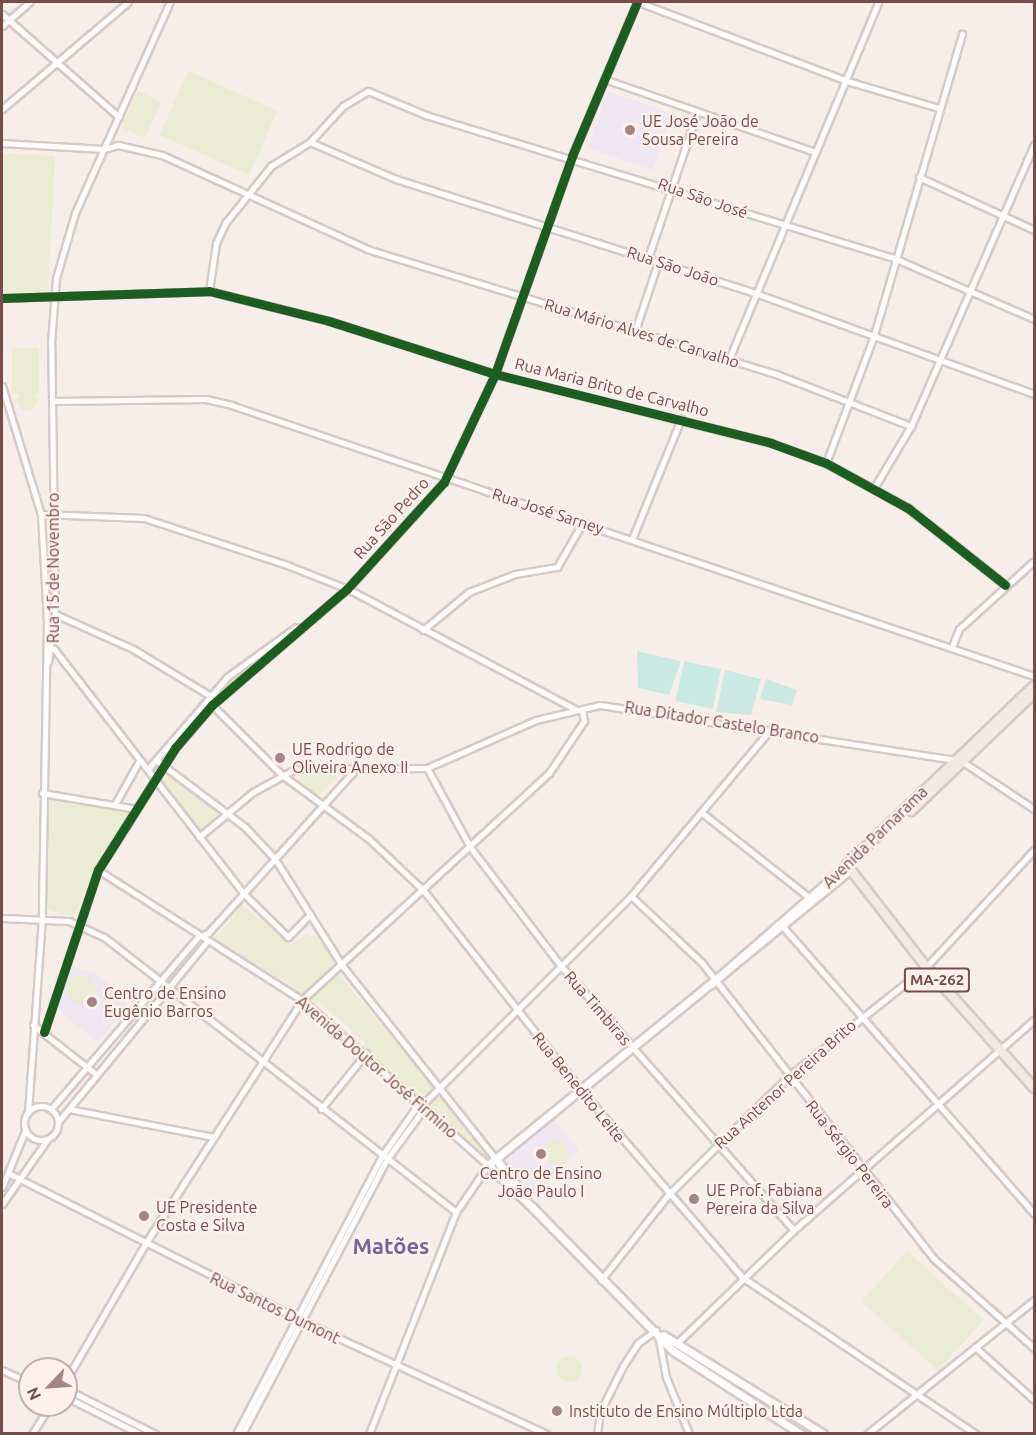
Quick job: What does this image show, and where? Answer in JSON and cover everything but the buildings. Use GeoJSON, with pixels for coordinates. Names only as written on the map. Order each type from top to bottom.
{"type":"FeatureCollection","features":[{"type":"Feature","properties":{"kind":"main road","name":"Avenida Parnarama"},"geometry":{"type":"LineString","coordinates":[[848,867],[1035,686]]}},
{"type":"Feature","properties":{"kind":"main road","name":"Avenida Parnarama"},"geometry":{"type":"LineString","coordinates":[[956,764],[1035,693]]}},
{"type":"Feature","properties":{"kind":"main road","name":"MA-262"},"geometry":{"type":"LineString","coordinates":[[848,867],[926,967],[1035,1088]]}},
{"type":"Feature","properties":{"kind":"street"},"geometry":{"type":"LineString","coordinates":[[4,24],[30,2]]}},
{"type":"Feature","properties":{"kind":"street"},"geometry":{"type":"LineString","coordinates":[[2,110],[128,2]]}},
{"type":"Feature","properties":{"kind":"street","name":"Rua 15 de Novembro"},"geometry":{"type":"LineString","coordinates":[[48,662],[54,649],[55,614],[52,298],[75,213],[170,2]]}},
{"type":"Feature","properties":{"kind":"street"},"geometry":{"type":"LineString","coordinates":[[638,2],[847,81],[939,108]]}},
{"type":"Feature","properties":{"kind":"street","name":"Rua São Pedro"},"geometry":{"type":"LineString","coordinates":[[44,1032],[77,922],[98,870],[162,766],[212,705],[303,624],[347,589],[444,482],[495,374],[550,227],[572,156],[638,2]]}},
{"type":"Feature","properties":{"kind":"street"},"geometry":{"type":"LineString","coordinates":[[729,359],[783,226],[847,81],[878,2]]}},
{"type":"Feature","properties":{"kind":"street"},"geometry":{"type":"LineString","coordinates":[[2,14],[4,24],[57,64],[119,117]]}},
{"type":"Feature","properties":{"kind":"street"},"geometry":{"type":"LineString","coordinates":[[826,463],[852,399],[874,335],[939,108],[963,34]]}},
{"type":"Feature","properties":{"kind":"street"},"geometry":{"type":"LineString","coordinates":[[604,80],[815,152]]}},
{"type":"Feature","properties":{"kind":"street","name":"Rua São José"},"geometry":{"type":"LineString","coordinates":[[310,142],[343,106],[368,91],[426,115],[673,187],[783,226],[896,260],[1035,319]]}},
{"type":"Feature","properties":{"kind":"street"},"geometry":{"type":"LineString","coordinates":[[648,258],[697,112]]}},
{"type":"Feature","properties":{"kind":"street"},"geometry":{"type":"LineString","coordinates":[[209,291],[216,243],[226,222],[251,196],[271,166],[310,142]]}},
{"type":"Feature","properties":{"kind":"street","name":"Rua São João"},"geometry":{"type":"LineString","coordinates":[[310,142],[396,179],[755,293],[1035,394]]}},
{"type":"Feature","properties":{"kind":"street","name":"Rua Mário Alves de Carvalho"},"geometry":{"type":"LineString","coordinates":[[2,143],[104,149],[118,144],[162,155],[367,249],[440,267],[523,297],[852,399],[911,426]]}},
{"type":"Feature","properties":{"kind":"street"},"geometry":{"type":"LineString","coordinates":[[874,488],[911,426],[939,358],[972,291],[1035,145]]}},
{"type":"Feature","properties":{"kind":"street"},"geometry":{"type":"LineString","coordinates":[[919,177],[1035,230]]}},
{"type":"Feature","properties":{"kind":"street"},"geometry":{"type":"LineString","coordinates":[[635,331],[658,262]]}},
{"type":"Feature","properties":{"kind":"street","name":"Rua Maria Brito de Carvalho"},"geometry":{"type":"LineString","coordinates":[[2,298],[209,291],[329,321],[495,374],[681,418],[826,463],[874,488],[941,531],[1005,585]]}},
{"type":"Feature","properties":{"kind":"street","name":"Rua 15 de Novembro"},"geometry":{"type":"LineString","coordinates":[[2,386],[41,514],[48,662]]}},
{"type":"Feature","properties":{"kind":"street","name":"Rua José Sarney"},"geometry":{"type":"LineString","coordinates":[[52,401],[206,399],[444,482],[583,522],[953,644],[1035,676]]}},
{"type":"Feature","properties":{"kind":"street"},"geometry":{"type":"LineString","coordinates":[[632,539],[681,418]]}},
{"type":"Feature","properties":{"kind":"street"},"geometry":{"type":"LineString","coordinates":[[41,514],[110,513],[178,526],[347,589],[575,709]]}},
{"type":"Feature","properties":{"kind":"street"},"geometry":{"type":"LineString","coordinates":[[423,630],[469,592],[515,574],[557,567],[583,522]]}},
{"type":"Feature","properties":{"kind":"street"},"geometry":{"type":"LineString","coordinates":[[43,554],[55,556]]}},
{"type":"Feature","properties":{"kind":"street"},"geometry":{"type":"LineString","coordinates":[[953,644],[959,629],[1005,585],[1035,561]]}},
{"type":"Feature","properties":{"kind":"street"},"geometry":{"type":"LineString","coordinates":[[55,614],[133,650],[209,695]]}},
{"type":"Feature","properties":{"kind":"street","name":"Rua São Pedro"},"geometry":{"type":"LineString","coordinates":[[148,769],[209,695],[270,642],[303,624]]}},
{"type":"Feature","properties":{"kind":"street"},"geometry":{"type":"LineString","coordinates":[[46,648],[54,649],[139,762],[148,769],[243,893],[288,937],[310,914]]}},
{"type":"Feature","properties":{"kind":"street"},"geometry":{"type":"LineString","coordinates":[[2,1187],[25,1131],[28,1112],[42,917],[42,793],[48,662]]}},
{"type":"Feature","properties":{"kind":"street","name":"Rua Benedito Leite"},"geometry":{"type":"LineString","coordinates":[[212,705],[282,775],[321,802],[424,891],[579,1088],[668,1195],[742,1277],[976,1434]]}},
{"type":"Feature","properties":{"kind":"street","name":"Rua Ditador Castelo Branco"},"geometry":{"type":"LineString","coordinates":[[199,837],[227,812],[282,775],[309,766],[353,772],[427,768],[520,726],[575,709],[631,706],[956,764]]}},
{"type":"Feature","properties":{"kind":"street"},"geometry":{"type":"LineString","coordinates":[[78,1359],[145,1244],[302,1000],[424,891],[549,773],[584,720],[582,710]]}},
{"type":"Feature","properties":{"kind":"street"},"geometry":{"type":"LineString","coordinates":[[236,1434],[385,1158],[422,1105],[631,896],[770,730]]}},
{"type":"Feature","properties":{"kind":"street"},"geometry":{"type":"LineString","coordinates":[[156,760],[227,812],[275,859],[341,964],[495,1158]]}},
{"type":"Feature","properties":{"kind":"street"},"geometry":{"type":"LineString","coordinates":[[115,804],[139,762]]}},
{"type":"Feature","properties":{"kind":"street"},"geometry":{"type":"LineString","coordinates":[[956,764],[1035,809]]}},
{"type":"Feature","properties":{"kind":"street","name":"Rua Timbiras"},"geometry":{"type":"LineString","coordinates":[[427,768],[470,847],[561,966],[794,1230]]}},
{"type":"Feature","properties":{"kind":"street"},"geometry":{"type":"LineString","coordinates":[[28,1112],[51,1109],[198,937],[208,933],[275,859],[321,802],[353,772]]}},
{"type":"Feature","properties":{"kind":"street"},"geometry":{"type":"LineString","coordinates":[[42,793],[137,809]]}},
{"type":"Feature","properties":{"kind":"street"},"geometry":{"type":"LineString","coordinates":[[701,812],[812,900]]}},
{"type":"Feature","properties":{"kind":"street","name":"Rua Antenor Pereira Brito"},"geometry":{"type":"LineString","coordinates":[[600,1281],[668,1195],[718,1145],[789,1076],[859,1018],[926,967],[1035,849]]}},
{"type":"Feature","properties":{"kind":"street","name":"Avenida Parnarama"},"geometry":{"type":"LineString","coordinates":[[488,1165],[579,1088],[782,927],[848,867]]}},
{"type":"Feature","properties":{"kind":"street","name":"Avenida Doutor José Firmino"},"geometry":{"type":"LineString","coordinates":[[98,870],[198,937],[302,1000],[366,1053],[488,1165],[534,1209],[600,1281],[658,1332],[672,1350],[801,1434]]}},
{"type":"Feature","properties":{"kind":"street","name":"Rua Sérgio Pereira"},"geometry":{"type":"LineString","coordinates":[[631,896],[714,982],[933,1258],[1004,1324],[1035,1348]]}},
{"type":"Feature","properties":{"kind":"street"},"geometry":{"type":"LineString","coordinates":[[2,918],[42,917],[77,922],[161,980],[262,1063],[456,1212]]}},
{"type":"Feature","properties":{"kind":"street"},"geometry":{"type":"LineString","coordinates":[[782,927],[859,1018],[1035,1214]]}},
{"type":"Feature","properties":{"kind":"street"},"geometry":{"type":"LineString","coordinates":[[2,1204],[15,1178],[47,1140],[58,1122],[207,941],[208,933]]}},
{"type":"Feature","properties":{"kind":"street"},"geometry":{"type":"LineString","coordinates":[[672,1350],[742,1277],[1035,1020]]}},
{"type":"Feature","properties":{"kind":"street"},"geometry":{"type":"LineString","coordinates":[[33,1025],[97,1075]]}},
{"type":"Feature","properties":{"kind":"street"},"geometry":{"type":"LineString","coordinates":[[321,1109],[366,1053]]}},
{"type":"Feature","properties":{"kind":"street"},"geometry":{"type":"LineString","coordinates":[[51,1109],[58,1122]]}},
{"type":"Feature","properties":{"kind":"street"},"geometry":{"type":"LineString","coordinates":[[69,1109],[213,1137]]}},
{"type":"Feature","properties":{"kind":"street"},"geometry":{"type":"LineString","coordinates":[[25,1131],[37,1140],[47,1140]]}},
{"type":"Feature","properties":{"kind":"street","name":"Avenida Doutor José Firmino"},"geometry":{"type":"LineString","coordinates":[[495,1158],[534,1209]]}},
{"type":"Feature","properties":{"kind":"street"},"geometry":{"type":"LineString","coordinates":[[369,1434],[456,1212],[488,1165]]}},
{"type":"Feature","properties":{"kind":"street","name":"Rua Santos Dumont"},"geometry":{"type":"LineString","coordinates":[[9,1173],[145,1244],[299,1320],[546,1434]]}},
{"type":"Feature","properties":{"kind":"street"},"geometry":{"type":"LineString","coordinates":[[867,1434],[914,1393],[1035,1300]]}},
{"type":"Feature","properties":{"kind":"street"},"geometry":{"type":"LineString","coordinates":[[242,1434],[299,1320]]}},
{"type":"Feature","properties":{"kind":"street"},"geometry":{"type":"LineString","coordinates":[[597,1434],[600,1412],[623,1366],[638,1343],[658,1332]]}},
{"type":"Feature","properties":{"kind":"street"},"geometry":{"type":"LineString","coordinates":[[658,1332],[655,1338],[660,1361],[689,1434]]}},
{"type":"Feature","properties":{"kind":"street","name":"Avenida Doutor José Firmino"},"geometry":{"type":"LineString","coordinates":[[658,1332],[678,1342],[823,1434]]}},
{"type":"Feature","properties":{"kind":"street"},"geometry":{"type":"LineString","coordinates":[[975,1347],[1035,1400]]}},
{"type":"Feature","properties":{"kind":"street"},"geometry":{"type":"LineString","coordinates":[[2,1370],[18,1377]]}},
{"type":"Feature","properties":{"kind":"street"},"geometry":{"type":"LineString","coordinates":[[728,1387],[734,1377]]}},
{"type":"Feature","properties":{"kind":"street"},"geometry":{"type":"LineString","coordinates":[[78,1395],[155,1434]]}},
{"type":"Feature","properties":{"kind":"street"},"geometry":{"type":"LineString","coordinates":[[78,1403],[140,1434]]}},
{"type":"Feature","properties":{"kind":"street"},"geometry":{"type":"LineString","coordinates":[[32,1434],[43,1417]]}},
{"type":"Feature","properties":{"kind":"shaded area","name":"UE José João de Sousa Pereira"},"geometry":{"type":"Polygon","coordinates":[[[607,91],[672,113],[653,170],[587,148],[607,91]]]}},
{"type":"Feature","properties":{"kind":"shaded area","name":"Centro de Ensino Eugênio Barros"},"geometry":{"type":"Polygon","coordinates":[[[70,966],[99,975],[128,1006],[98,1043],[57,1009],[70,966]]]}},
{"type":"Feature","properties":{"kind":"shaded area","name":"Centro de Ensino João Paulo I"},"geometry":{"type":"Polygon","coordinates":[[[552,1115],[579,1150],[534,1197],[503,1158],[552,1115]]]}},
{"type":"Feature","properties":{"kind":"green space"},"geometry":{"type":"Polygon","coordinates":[[[188,71],[278,111],[249,175],[160,135],[188,71]]]}},
{"type":"Feature","properties":{"kind":"green space"},"geometry":{"type":"Polygon","coordinates":[[[138,91],[162,102],[145,138],[121,127],[138,91]]]}},
{"type":"Feature","properties":{"kind":"green space"},"geometry":{"type":"Polygon","coordinates":[[[2,153],[55,156],[48,293],[2,293],[2,153]]]}},
{"type":"Feature","properties":{"kind":"green space"},"geometry":{"type":"Polygon","coordinates":[[[12,348],[39,348],[39,394],[12,394],[12,348]]]}},
{"type":"Feature","properties":{"kind":"green space"},"geometry":{"type":"Polygon","coordinates":[[[27,391],[34,394],[37,401],[34,408],[27,411],[20,408],[17,401],[20,394],[27,391]]]}},
{"type":"Feature","properties":{"kind":"green space"},"geometry":{"type":"Polygon","coordinates":[[[306,770],[342,772],[319,795],[297,781],[306,770]]]}},
{"type":"Feature","properties":{"kind":"green space"},"geometry":{"type":"Polygon","coordinates":[[[168,774],[219,812],[201,833],[163,784],[168,774]]]}},
{"type":"Feature","properties":{"kind":"green space"},"geometry":{"type":"Polygon","coordinates":[[[49,797],[129,812],[93,872],[74,917],[45,909],[49,797]]]}},
{"type":"Feature","properties":{"kind":"green space"},"geometry":{"type":"Polygon","coordinates":[[[242,905],[290,945],[306,935],[318,937],[335,964],[302,997],[294,994],[298,990],[214,939],[242,905]]]}},
{"type":"Feature","properties":{"kind":"green space"},"geometry":{"type":"Polygon","coordinates":[[[338,974],[434,1086],[421,1098],[362,1047],[366,1043],[318,1001],[314,1006],[309,1000],[338,974]]]}},
{"type":"Feature","properties":{"kind":"green space"},"geometry":{"type":"Polygon","coordinates":[[[82,976],[92,980],[96,990],[92,1000],[82,1004],[72,1000],[68,990],[72,980],[82,976]]]}},
{"type":"Feature","properties":{"kind":"green space"},"geometry":{"type":"Polygon","coordinates":[[[439,1093],[490,1155],[487,1159],[425,1105],[439,1093]]]}},
{"type":"Feature","properties":{"kind":"green space"},"geometry":{"type":"Polygon","coordinates":[[[556,1140],[565,1144],[569,1153],[565,1162],[556,1166],[547,1162],[543,1153],[547,1144],[556,1140]]]}},
{"type":"Feature","properties":{"kind":"green space"},"geometry":{"type":"Polygon","coordinates":[[[907,1251],[984,1320],[938,1370],[861,1302],[907,1251]]]}},
{"type":"Feature","properties":{"kind":"green space"},"geometry":{"type":"Polygon","coordinates":[[[569,1356],[578,1360],[582,1369],[578,1378],[569,1382],[560,1378],[556,1369],[560,1360],[569,1356]]]}},
{"type":"Feature","properties":{"kind":"water"},"geometry":{"type":"Polygon","coordinates":[[[637,651],[681,661],[669,695],[638,688],[637,651]]]}},
{"type":"Feature","properties":{"kind":"water"},"geometry":{"type":"Polygon","coordinates":[[[684,661],[721,669],[713,709],[675,701],[684,661]]]}},
{"type":"Feature","properties":{"kind":"water"},"geometry":{"type":"Polygon","coordinates":[[[725,670],[761,679],[751,715],[716,712],[725,670]]]}},
{"type":"Feature","properties":{"kind":"water"},"geometry":{"type":"Polygon","coordinates":[[[766,679],[797,690],[792,705],[760,699],[766,679]]]}},
{"type":"Feature","properties":{"kind":"cycle path"},"geometry":{"type":"LineString","coordinates":[[44,1032],[98,870],[175,748],[212,705],[347,589],[444,482],[495,374],[572,156],[637,2]]}},
{"type":"Feature","properties":{"kind":"cycle path"},"geometry":{"type":"LineString","coordinates":[[2,298],[209,291],[329,321],[495,374],[771,443],[826,463],[908,508],[1005,585]]}},
{"type":"Feature","properties":{"kind":"place","name":"UE José João de Sousa Pereira"},"geometry":{"type":"Point","coordinates":[630,130]}},
{"type":"Feature","properties":{"kind":"place","name":"UE Rodrigo de Oliveira Anexo II"},"geometry":{"type":"Point","coordinates":[280,758]}},
{"type":"Feature","properties":{"kind":"place","name":"Centro de Ensino Eugênio Barros"},"geometry":{"type":"Point","coordinates":[92,1002]}},
{"type":"Feature","properties":{"kind":"place","name":"Centro de Ensino João Paulo I"},"geometry":{"type":"Point","coordinates":[541,1154]}},
{"type":"Feature","properties":{"kind":"place","name":"UE Prof. Fabiana Pereira da Silva"},"geometry":{"type":"Point","coordinates":[694,1199]}},
{"type":"Feature","properties":{"kind":"place","name":"UE Presidente Costa e Silva"},"geometry":{"type":"Point","coordinates":[144,1216]}},
{"type":"Feature","properties":{"kind":"place","name":"Instituto de Ensino Múltiplo Ltda"},"geometry":{"type":"Point","coordinates":[557,1411]}},
{"type":"Feature","properties":{"kind":"district","name":"Matões"},"geometry":{"type":"Point","coordinates":[391,1246]}}]}
